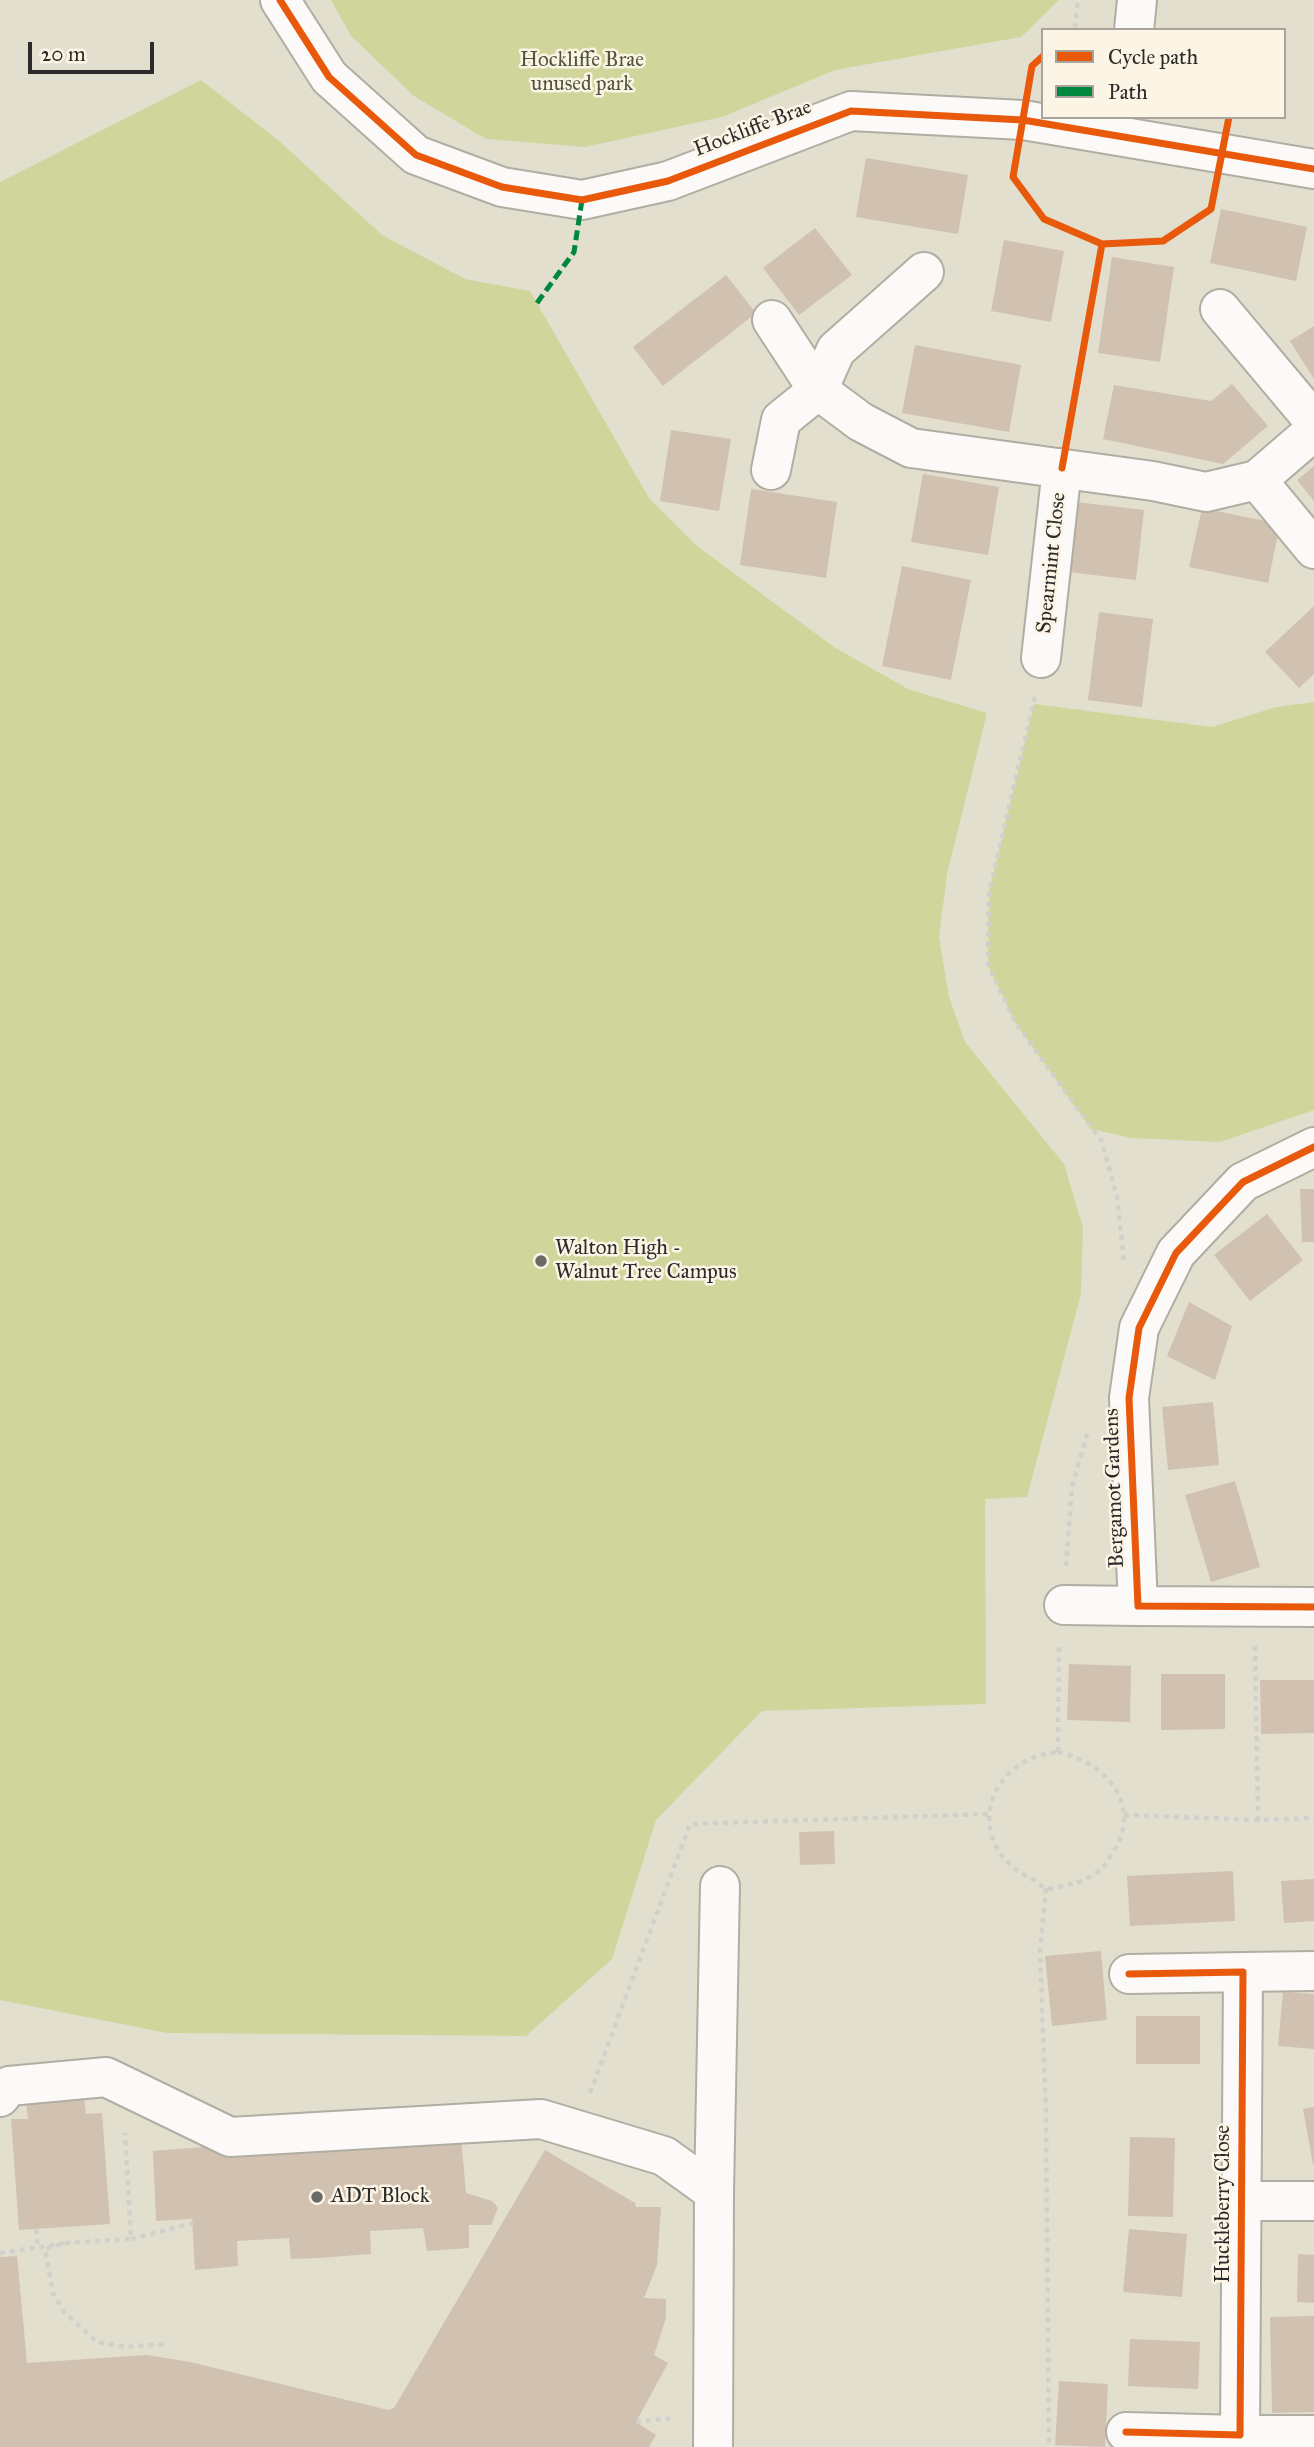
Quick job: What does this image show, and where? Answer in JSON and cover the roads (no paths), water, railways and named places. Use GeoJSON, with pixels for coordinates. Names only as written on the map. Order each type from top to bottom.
{"type":"FeatureCollection","features":[{"type":"Feature","properties":{"kind":"street","name":"Hockliffe Brae"},"geometry":{"type":"LineString","coordinates":[[281,0],[329,77],[416,155],[502,187],[582,200],[668,181],[851,111],[1118,126],[1314,169]]}},
{"type":"Feature","properties":{"kind":"street"},"geometry":{"type":"LineString","coordinates":[[1134,28],[1137,0]]}},
{"type":"Feature","properties":{"kind":"street"},"geometry":{"type":"LineString","coordinates":[[771,470],[781,420],[818,390],[836,350],[924,272]]}},
{"type":"Feature","properties":{"kind":"street"},"geometry":{"type":"LineString","coordinates":[[1220,310],[1314,421]]}},
{"type":"Feature","properties":{"kind":"street","name":"Spearmint Close"},"geometry":{"type":"LineString","coordinates":[[772,320],[818,390],[861,422],[911,449],[1062,468],[1206,492],[1257,480],[1314,431]]}},
{"type":"Feature","properties":{"kind":"street","name":"Spearmint Close"},"geometry":{"type":"LineString","coordinates":[[1041,658],[1062,468]]}},
{"type":"Feature","properties":{"kind":"street"},"geometry":{"type":"LineString","coordinates":[[1257,480],[1314,549]]}},
{"type":"Feature","properties":{"kind":"street","name":"Bergamot Gardens"},"geometry":{"type":"LineString","coordinates":[[1138,1606],[1129,1398],[1139,1328],[1176,1252],[1243,1182],[1314,1147]]}},
{"type":"Feature","properties":{"kind":"street"},"geometry":{"type":"LineString","coordinates":[[1064,1605],[1314,1607]]}},
{"type":"Feature","properties":{"kind":"street"},"geometry":{"type":"LineString","coordinates":[[713,2447],[714,2192],[720,1886]]}},
{"type":"Feature","properties":{"kind":"street"},"geometry":{"type":"LineString","coordinates":[[1129,1974],[1314,1971]]}},
{"type":"Feature","properties":{"kind":"street","name":"Huckleberry Close"},"geometry":{"type":"LineString","coordinates":[[1241,2435],[1243,1972]]}},
{"type":"Feature","properties":{"kind":"street"},"geometry":{"type":"LineString","coordinates":[[0,2097],[9,2086],[106,2077],[230,2137],[541,2119],[664,2156],[714,2192]]}},
{"type":"Feature","properties":{"kind":"street","name":"Huckleberry Close"},"geometry":{"type":"LineString","coordinates":[[1241,2201],[1314,2201]]}},
{"type":"Feature","properties":{"kind":"street"},"geometry":{"type":"LineString","coordinates":[[1126,2432],[1314,2435]]}},
{"type":"Feature","properties":{"kind":"place","name":"Walton High - Walnut Tree Campus"},"geometry":{"type":"Point","coordinates":[541,1261]}},
{"type":"Feature","properties":{"kind":"place","name":"ADT Block"},"geometry":{"type":"Point","coordinates":[317,2197]}},
{"type":"Feature","properties":{"kind":"park label","name":"Hockliffe Brae unused park"},"geometry":{"type":"Point","coordinates":[582,73]}}]}
